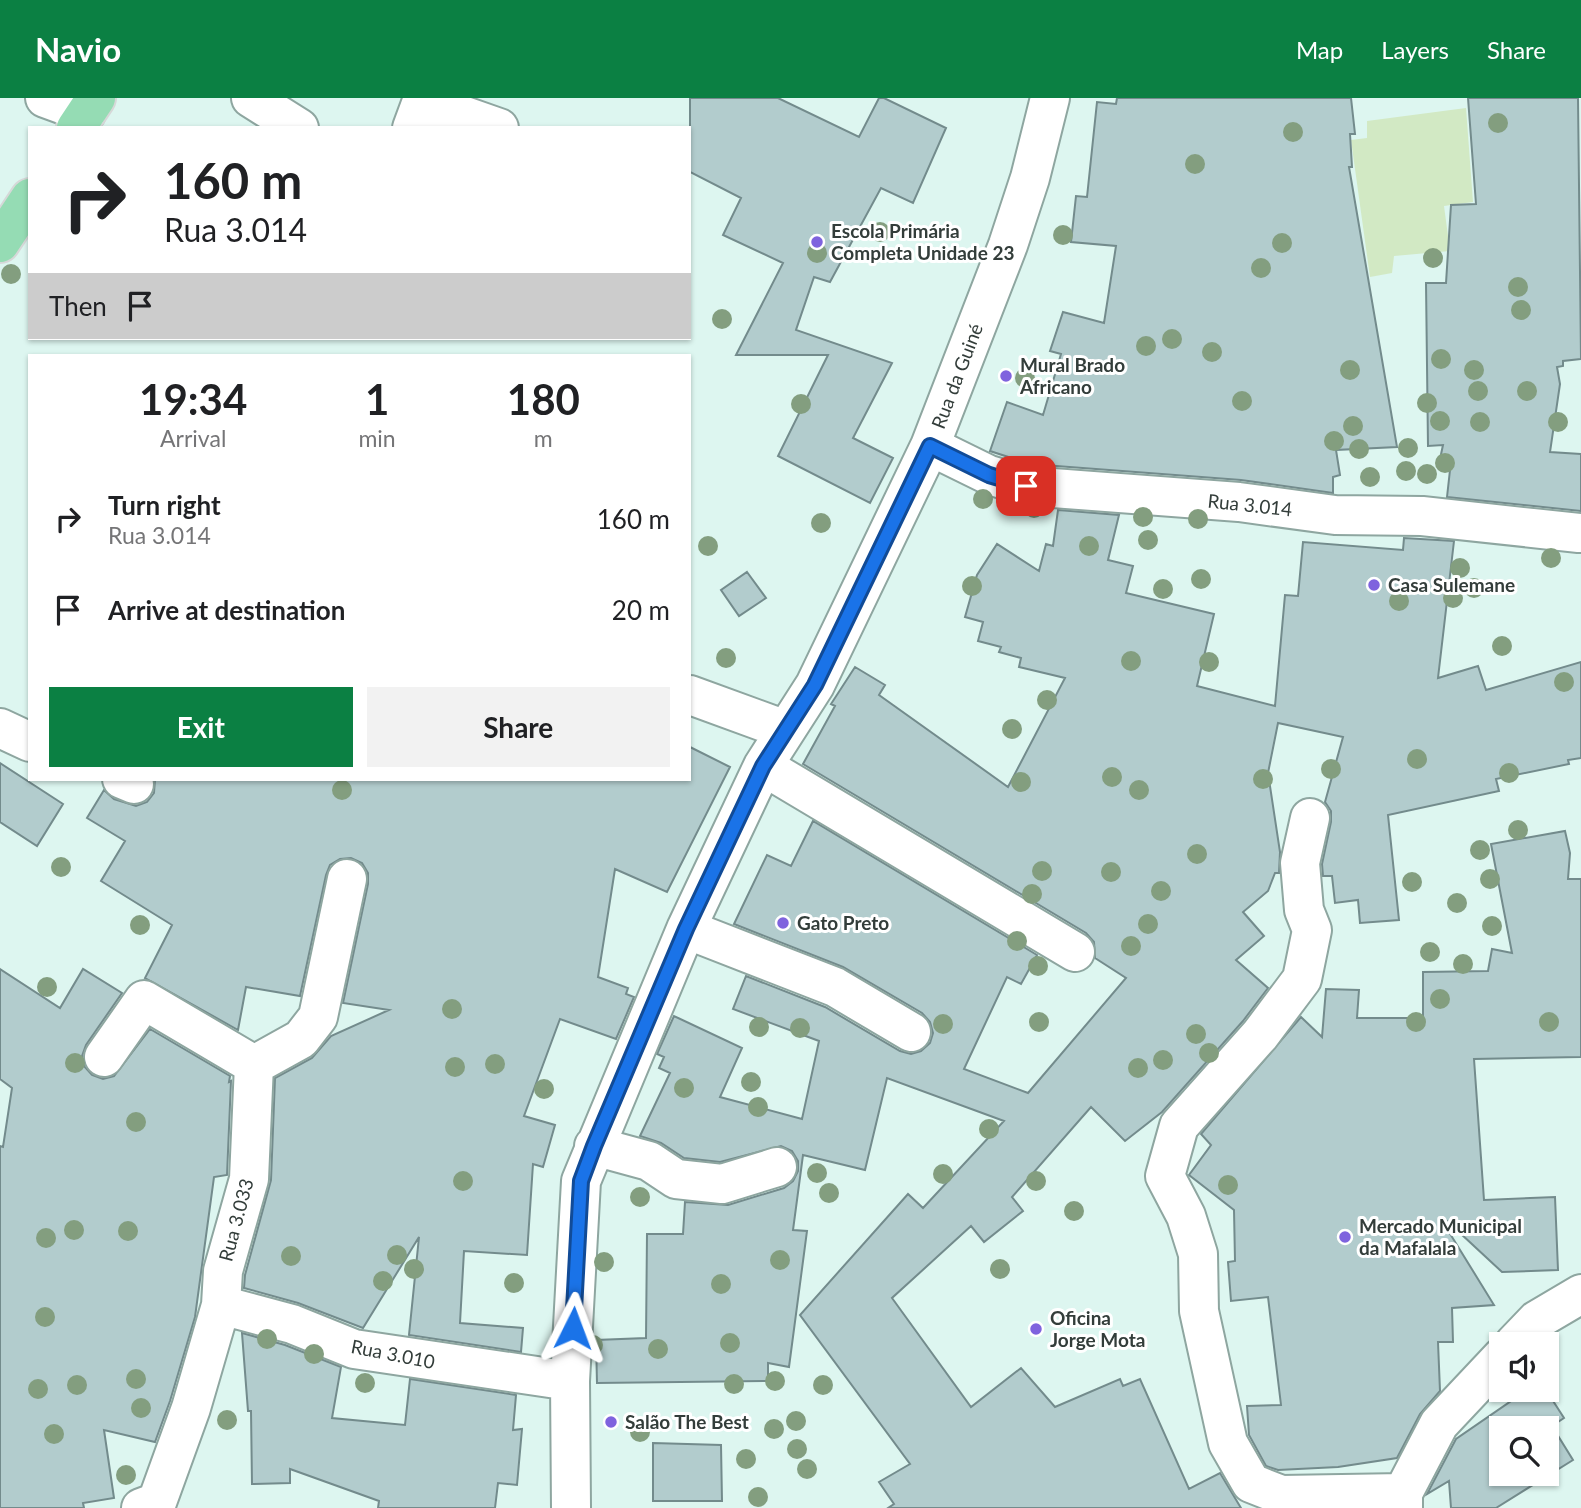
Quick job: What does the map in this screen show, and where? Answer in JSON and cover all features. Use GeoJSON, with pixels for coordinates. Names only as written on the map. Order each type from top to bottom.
{"type":"FeatureCollection","features":[{"type":"Feature","properties":{"kind":"main road"},"geometry":{"type":"LineString","coordinates":[[0,243],[28,201]]}},
{"type":"Feature","properties":{"kind":"street"},"geometry":{"type":"LineString","coordinates":[[45,98],[86,113]]}},
{"type":"Feature","properties":{"kind":"street"},"geometry":{"type":"LineString","coordinates":[[251,98],[296,126]]}},
{"type":"Feature","properties":{"kind":"street","name":"Rua da Guiné"},"geometry":{"type":"LineString","coordinates":[[571,1508],[570,1381],[581,1181],[686,929],[763,766],[815,685],[930,446],[1008,245],[1030,178],[1050,98]]}},
{"type":"Feature","properties":{"kind":"street"},"geometry":{"type":"LineString","coordinates":[[413,126],[422,101],[493,126]]}},
{"type":"Feature","properties":{"kind":"street","name":"Rua 3.014"},"geometry":{"type":"LineString","coordinates":[[930,446],[989,475],[1026,486],[1239,502],[1335,515],[1422,516],[1579,533]]}},
{"type":"Feature","properties":{"kind":"street"},"geometry":{"type":"LineString","coordinates":[[691,695],[719,703],[786,730]]}},
{"type":"Feature","properties":{"kind":"street"},"geometry":{"type":"LineString","coordinates":[[0,728],[28,741]]}},
{"type":"Feature","properties":{"kind":"street"},"geometry":{"type":"LineString","coordinates":[[763,766],[1075,952]]}},
{"type":"Feature","properties":{"kind":"street"},"geometry":{"type":"LineString","coordinates":[[1310,818],[1300,863],[1304,910],[1312,930],[1302,979],[1260,1035],[1179,1126],[1165,1176],[1186,1216],[1198,1254],[1199,1311],[1228,1443],[1251,1483],[1281,1495],[1403,1500],[1439,1424],[1489,1371]]}},
{"type":"Feature","properties":{"kind":"street"},"geometry":{"type":"LineString","coordinates":[[104,1057],[144,1000],[254,1065],[301,1039],[318,1017],[347,879]]}},
{"type":"Feature","properties":{"kind":"street"},"geometry":{"type":"LineString","coordinates":[[686,929],[835,987],[911,1032]]}},
{"type":"Feature","properties":{"kind":"street","name":"Rua 3.033"},"geometry":{"type":"LineString","coordinates":[[141,1508],[157,1502],[170,1471],[221,1305],[223,1271],[249,1179],[254,1065]]}},
{"type":"Feature","properties":{"kind":"street"},"geometry":{"type":"LineString","coordinates":[[594,1146],[649,1161],[676,1179],[722,1184],[777,1167]]}},
{"type":"Feature","properties":{"kind":"street"},"geometry":{"type":"LineString","coordinates":[[1526,1332],[1537,1320],[1581,1294]]}},
{"type":"Feature","properties":{"kind":"street","name":"Rua 3.010"},"geometry":{"type":"LineString","coordinates":[[221,1305],[292,1324],[354,1349],[570,1381]]}},
{"type":"Feature","properties":{"kind":"green space"},"geometry":{"type":"Polygon","coordinates":[[[1466,108],[1473,202],[1444,206],[1450,251],[1394,256],[1392,273],[1370,277],[1351,140],[1367,138],[1367,121],[1466,108]]]}},
{"type":"Feature","properties":{"kind":"building"},"geometry":{"type":"Polygon","coordinates":[[[690,98],[778,98],[859,137],[879,98],[884,98],[946,128],[913,203],[881,188],[830,282],[814,277],[796,330],[892,363],[853,438],[893,458],[870,503],[778,456],[828,355],[736,355],[783,263],[723,235],[741,198],[691,173],[690,98]]]}},
{"type":"Feature","properties":{"kind":"building"},"geometry":{"type":"Polygon","coordinates":[[[1117,98],[1351,98],[1355,134],[1350,134],[1352,167],[1349,167],[1397,447],[1336,450],[1340,475],[1333,477],[1333,493],[1241,480],[1030,464],[990,451],[1007,402],[1043,415],[1061,354],[1050,351],[1063,312],[1104,323],[1116,246],[1071,242],[1076,196],[1087,197],[1097,102],[1116,104],[1117,98]]]}},
{"type":"Feature","properties":{"kind":"building"},"geometry":{"type":"Polygon","coordinates":[[[1468,98],[1578,98],[1581,359],[1563,361],[1563,366],[1557,367],[1560,384],[1550,452],[1581,454],[1581,511],[1447,497],[1451,461],[1440,459],[1443,445],[1428,446],[1426,283],[1446,283],[1451,205],[1476,204],[1468,98]]]}},
{"type":"Feature","properties":{"kind":"building"},"geometry":{"type":"Polygon","coordinates":[[[1058,510],[1119,515],[1108,560],[1133,566],[1126,593],[1214,614],[1197,686],[1275,706],[1285,595],[1298,596],[1303,542],[1403,550],[1404,538],[1454,541],[1438,678],[1478,666],[1486,690],[1581,662],[1581,758],[1568,760],[1569,764],[1496,779],[1499,791],[1388,815],[1399,920],[1360,923],[1358,900],[1335,903],[1332,876],[1323,876],[1322,864],[1331,822],[1331,811],[1325,802],[1343,737],[1278,723],[1268,773],[1280,852],[1279,873],[1275,873],[1268,891],[1243,912],[1264,936],[1236,960],[1268,988],[1243,1021],[1162,1112],[1125,1141],[1091,1107],[1012,1197],[1023,1211],[984,1242],[971,1226],[892,1298],[971,1407],[1021,1368],[1055,1407],[1120,1379],[1123,1386],[1140,1379],[1189,1489],[1220,1473],[1241,1508],[888,1508],[894,1504],[879,1482],[910,1464],[800,1315],[908,1194],[923,1208],[1004,1121],[887,1078],[865,1170],[803,1155],[793,1230],[807,1231],[789,1367],[768,1363],[768,1381],[597,1383],[596,1340],[646,1338],[647,1234],[683,1234],[685,1202],[728,1205],[784,1188],[793,1181],[798,1171],[798,1161],[792,1151],[781,1146],[720,1162],[684,1158],[661,1143],[640,1136],[670,1073],[659,1068],[664,1057],[657,1054],[674,1016],[742,1048],[720,1097],[802,1119],[819,1041],[733,1009],[746,976],[825,1007],[900,1051],[911,1054],[921,1051],[930,1043],[933,1033],[930,1022],[922,1013],[843,967],[734,924],[767,855],[791,866],[813,821],[1037,955],[1021,984],[1007,977],[964,1069],[1028,1093],[1126,978],[1095,958],[1094,942],[1086,933],[803,764],[835,706],[831,704],[855,667],[885,685],[879,695],[1008,787],[1065,678],[1019,667],[1021,658],[999,652],[1001,647],[978,641],[983,622],[965,617],[977,575],[997,544],[1039,571],[1046,544],[1053,546],[1058,510]]]}},
{"type":"Feature","properties":{"kind":"building"},"geometry":{"type":"Polygon","coordinates":[[[747,572],[766,598],[739,616],[721,590],[747,572]]]}},
{"type":"Feature","properties":{"kind":"building"},"geometry":{"type":"Polygon","coordinates":[[[691,748],[730,767],[667,892],[615,869],[598,977],[628,988],[626,994],[634,997],[616,1039],[560,1019],[524,1116],[555,1125],[543,1167],[533,1164],[527,1255],[464,1251],[460,1323],[523,1328],[521,1352],[409,1335],[419,1237],[363,1328],[298,1303],[244,1288],[245,1275],[271,1180],[275,1078],[312,1058],[331,1036],[389,1010],[343,1003],[368,873],[362,863],[351,858],[340,859],[330,865],[300,996],[246,987],[238,1030],[145,978],[172,925],[101,881],[125,841],[87,818],[104,790],[114,799],[136,806],[147,802],[154,793],[155,781],[691,781],[691,748]]]}},
{"type":"Feature","properties":{"kind":"building"},"geometry":{"type":"Polygon","coordinates":[[[0,763],[63,804],[37,846],[0,822],[0,763]]]}},
{"type":"Feature","properties":{"kind":"building"},"geometry":{"type":"Polygon","coordinates":[[[1565,831],[1570,853],[1568,879],[1581,879],[1581,1057],[1474,1059],[1484,1200],[1555,1197],[1558,1270],[1502,1272],[1447,1221],[1444,1224],[1494,1305],[1452,1308],[1453,1342],[1438,1342],[1440,1391],[1420,1414],[1397,1458],[1338,1467],[1278,1470],[1266,1466],[1249,1435],[1247,1406],[1281,1405],[1268,1297],[1231,1301],[1228,1262],[1235,1261],[1234,1210],[1189,1175],[1211,1145],[1201,1134],[1301,1017],[1322,1037],[1326,989],[1359,990],[1357,1018],[1423,1018],[1423,972],[1488,971],[1492,949],[1512,953],[1491,844],[1565,831]]]}},
{"type":"Feature","properties":{"kind":"building"},"geometry":{"type":"Polygon","coordinates":[[[0,969],[60,1008],[83,969],[122,993],[86,1045],[82,1056],[84,1066],[92,1075],[103,1079],[114,1076],[150,1029],[230,1076],[229,1082],[231,1081],[227,1175],[214,1177],[195,1317],[170,1401],[155,1442],[104,1430],[114,1498],[83,1503],[84,1508],[0,1508],[0,1146],[3,1147],[12,1088],[0,1079],[0,969]]]}},
{"type":"Feature","properties":{"kind":"building"},"geometry":{"type":"Polygon","coordinates":[[[242,1333],[285,1345],[341,1367],[332,1418],[405,1425],[410,1379],[516,1395],[513,1430],[522,1429],[517,1485],[498,1483],[495,1508],[378,1508],[379,1501],[290,1469],[290,1483],[252,1484],[251,1411],[248,1411],[242,1333]]]}},
{"type":"Feature","properties":{"kind":"building"},"geometry":{"type":"Polygon","coordinates":[[[1510,1402],[1554,1402],[1564,1418],[1559,1421],[1559,1416],[1489,1416],[1510,1402]]]}},
{"type":"Feature","properties":{"kind":"building"},"geometry":{"type":"Polygon","coordinates":[[[1489,1416],[1489,1486],[1531,1486],[1496,1508],[1451,1508],[1449,1481],[1427,1494],[1456,1439],[1489,1416]]]}},
{"type":"Feature","properties":{"kind":"building"},"geometry":{"type":"Polygon","coordinates":[[[1559,1437],[1573,1460],[1559,1469],[1559,1437]]]}},
{"type":"Feature","properties":{"kind":"building"},"geometry":{"type":"Polygon","coordinates":[[[653,1443],[721,1445],[722,1501],[653,1501],[653,1443]]]}},
{"type":"Feature","properties":{"kind":"place","name":"Escola Primária Completa Unidade 23"},"geometry":{"type":"Point","coordinates":[817,242]}},
{"type":"Feature","properties":{"kind":"place","name":"Mural Brado Africano"},"geometry":{"type":"Point","coordinates":[1006,376]}},
{"type":"Feature","properties":{"kind":"place","name":"Casa Sulemane"},"geometry":{"type":"Point","coordinates":[1374,585]}},
{"type":"Feature","properties":{"kind":"place","name":"Gato Preto"},"geometry":{"type":"Point","coordinates":[783,923]}},
{"type":"Feature","properties":{"kind":"place","name":"Mercado Municipal da Mafalala"},"geometry":{"type":"Point","coordinates":[1345,1237]}},
{"type":"Feature","properties":{"kind":"place","name":"Oficina Jorge Mota"},"geometry":{"type":"Point","coordinates":[1036,1329]}},
{"type":"Feature","properties":{"kind":"place","name":"Salão The Best"},"geometry":{"type":"Point","coordinates":[611,1422]}},
{"type":"Feature","properties":{"kind":"route"},"geometry":{"type":"LineString","coordinates":[[573,1328],[581,1181],[594,1146],[686,929],[763,766],[815,685],[930,446],[989,475],[1026,486]]}}]}
